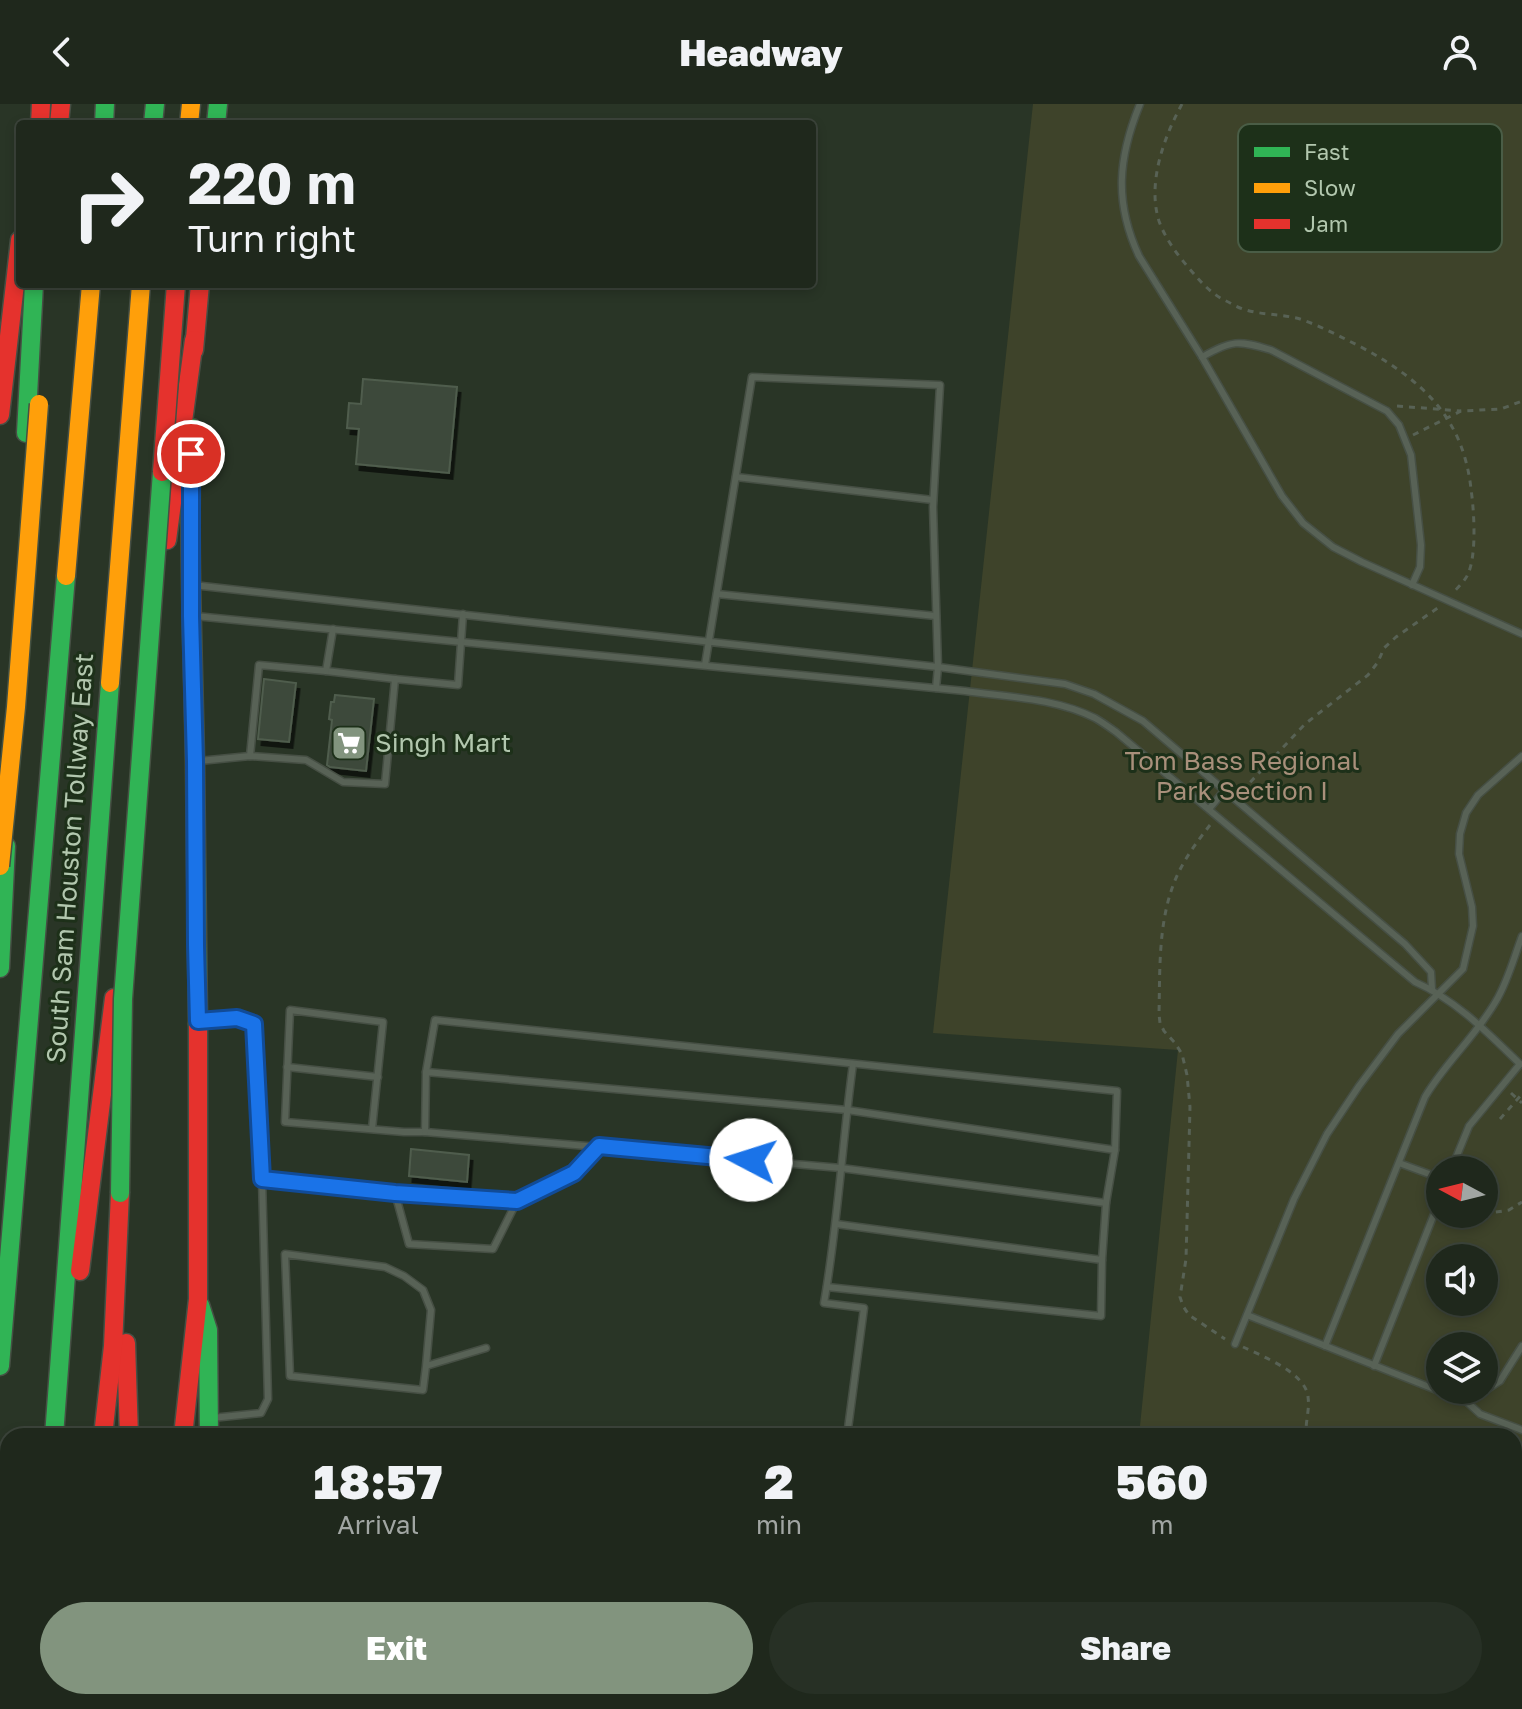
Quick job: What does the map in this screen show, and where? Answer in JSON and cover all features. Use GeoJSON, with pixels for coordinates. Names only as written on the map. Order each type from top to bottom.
{"type":"FeatureCollection","features":[{"type":"Feature","properties":{"kind":"main road"},"geometry":{"type":"LineString","coordinates":[[0,415],[16,275]]}},
{"type":"Feature","properties":{"kind":"main road"},"geometry":{"type":"LineString","coordinates":[[0,968],[34,288]]}},
{"type":"Feature","properties":{"kind":"main road"},"geometry":{"type":"LineString","coordinates":[[0,866],[16,707],[48,288]]}},
{"type":"Feature","properties":{"kind":"main road","name":"South Sam Houston Tollway East"},"geometry":{"type":"LineString","coordinates":[[0,1366],[91,288]]}},
{"type":"Feature","properties":{"kind":"main road","name":"South Sam Houston Tollway East"},"geometry":{"type":"LineString","coordinates":[[57,1428],[74,1149],[141,288]]}},
{"type":"Feature","properties":{"kind":"main road"},"geometry":{"type":"LineString","coordinates":[[104,1428],[113,1346],[120,1193],[123,999],[176,288]]}},
{"type":"Feature","properties":{"kind":"main road"},"geometry":{"type":"LineString","coordinates":[[58,1428],[116,984],[200,288]]}},
{"type":"Feature","properties":{"kind":"main road"},"geometry":{"type":"LineString","coordinates":[[184,1428],[198,1299],[198,1021],[190,482],[194,340]]}},
{"type":"Feature","properties":{"kind":"main road"},"geometry":{"type":"LineString","coordinates":[[120,1193],[129,1428]]}},
{"type":"Feature","properties":{"kind":"main road"},"geometry":{"type":"LineString","coordinates":[[198,1299],[208,1330],[209,1427]]}},
{"type":"Feature","properties":{"kind":"lane"},"geometry":{"type":"LineString","coordinates":[[1140,104],[1125,149],[1122,175],[1125,222],[1139,256],[1202,357],[1282,496],[1303,523],[1333,547],[1522,634]]}},
{"type":"Feature","properties":{"kind":"lane"},"geometry":{"type":"LineString","coordinates":[[1202,357],[1224,345],[1238,343],[1262,347],[1387,411],[1399,425],[1411,455],[1421,545],[1420,567],[1412,585]]}},
{"type":"Feature","properties":{"kind":"lane"},"geometry":{"type":"LineString","coordinates":[[705,665],[752,377],[940,385],[933,500],[936,688]]}},
{"type":"Feature","properties":{"kind":"lane"},"geometry":{"type":"LineString","coordinates":[[736,477],[933,500]]}},
{"type":"Feature","properties":{"kind":"lane"},"geometry":{"type":"LineString","coordinates":[[192,585],[938,667],[1065,684],[1094,694],[1143,721],[1405,944],[1431,972],[1435,991]]}},
{"type":"Feature","properties":{"kind":"lane"},"geometry":{"type":"LineString","coordinates":[[717,594],[936,616]]}},
{"type":"Feature","properties":{"kind":"lane"},"geometry":{"type":"LineString","coordinates":[[250,756],[259,665],[458,685],[463,614]]}},
{"type":"Feature","properties":{"kind":"lane"},"geometry":{"type":"LineString","coordinates":[[191,616],[936,688],[1047,702],[1094,718],[1217,815],[1415,982],[1435,991],[1521,1063],[1469,1126],[1457,1156]]}},
{"type":"Feature","properties":{"kind":"lane"},"geometry":{"type":"LineString","coordinates":[[326,671],[333,629]]}},
{"type":"Feature","properties":{"kind":"lane"},"geometry":{"type":"LineString","coordinates":[[195,762],[250,756],[306,760],[343,782],[385,784],[395,679]]}},
{"type":"Feature","properties":{"kind":"lane"},"geometry":{"type":"LineString","coordinates":[[1235,1344],[1294,1199],[1327,1134],[1398,1034],[1435,991],[1463,969],[1473,926],[1472,907],[1459,854],[1460,834],[1466,813],[1478,795],[1522,756]]}},
{"type":"Feature","properties":{"kind":"lane"},"geometry":{"type":"LineString","coordinates":[[1209,809],[1224,791]]}},
{"type":"Feature","properties":{"kind":"lane"},"geometry":{"type":"LineString","coordinates":[[1325,1346],[1425,1097],[1435,1080],[1464,1048],[1497,999],[1522,936]]}},
{"type":"Feature","properties":{"kind":"lane"},"geometry":{"type":"LineString","coordinates":[[372,1129],[383,1022],[290,1010],[285,1122],[841,1168],[1106,1203]]}},
{"type":"Feature","properties":{"kind":"lane"},"geometry":{"type":"LineString","coordinates":[[198,1021],[237,1018],[254,1024],[268,1399],[261,1413],[209,1427]]}},
{"type":"Feature","properties":{"kind":"lane"},"geometry":{"type":"LineString","coordinates":[[425,1132],[426,1072],[435,1020],[1117,1091],[1115,1150],[1106,1203],[1101,1316],[827,1287]]}},
{"type":"Feature","properties":{"kind":"lane"},"geometry":{"type":"LineString","coordinates":[[848,1428],[864,1308],[824,1303],[853,1064]]}},
{"type":"Feature","properties":{"kind":"lane"},"geometry":{"type":"LineString","coordinates":[[287,1067],[378,1077]]}},
{"type":"Feature","properties":{"kind":"lane"},"geometry":{"type":"LineString","coordinates":[[426,1072],[847,1110],[1115,1150]]}},
{"type":"Feature","properties":{"kind":"lane"},"geometry":{"type":"LineString","coordinates":[[262,1179],[395,1193],[517,1201],[574,1173],[599,1146]]}},
{"type":"Feature","properties":{"kind":"lane"},"geometry":{"type":"LineString","coordinates":[[1399,1163],[1426,1173]]}},
{"type":"Feature","properties":{"kind":"lane"},"geometry":{"type":"LineString","coordinates":[[395,1193],[409,1244],[493,1249],[517,1201]]}},
{"type":"Feature","properties":{"kind":"lane"},"geometry":{"type":"LineString","coordinates":[[836,1224],[1102,1260]]}},
{"type":"Feature","properties":{"kind":"lane"},"geometry":{"type":"LineString","coordinates":[[1374,1366],[1429,1228]]}},
{"type":"Feature","properties":{"kind":"lane"},"geometry":{"type":"LineString","coordinates":[[285,1254],[385,1267],[423,1290],[431,1310],[426,1366],[423,1390],[290,1376],[285,1254]]}},
{"type":"Feature","properties":{"kind":"lane"},"geometry":{"type":"LineString","coordinates":[[1247,1315],[1426,1386]]}},
{"type":"Feature","properties":{"kind":"lane"},"geometry":{"type":"LineString","coordinates":[[1498,1382],[1522,1346]]}},
{"type":"Feature","properties":{"kind":"lane"},"geometry":{"type":"LineString","coordinates":[[426,1366],[486,1348]]}},
{"type":"Feature","properties":{"kind":"lane"},"geometry":{"type":"LineString","coordinates":[[1469,1404],[1480,1414],[1517,1428]]}},
{"type":"Feature","properties":{"kind":"path"},"geometry":{"type":"LineString","coordinates":[[1182,104],[1170,126],[1156,183],[1159,221],[1176,253],[1208,289],[1221,298],[1245,310],[1309,322],[1378,357],[1424,390],[1459,437],[1467,460],[1475,516],[1468,574],[1448,601],[1384,648],[1368,675],[1305,724],[1234,799]]}},
{"type":"Feature","properties":{"kind":"path"},"geometry":{"type":"LineString","coordinates":[[1387,411],[1396,406],[1461,411],[1501,409],[1522,401]]}},
{"type":"Feature","properties":{"kind":"path"},"geometry":{"type":"LineString","coordinates":[[1406,439],[1461,411]]}},
{"type":"Feature","properties":{"kind":"path"},"geometry":{"type":"LineString","coordinates":[[1217,815],[1183,863],[1171,892],[1163,934],[1160,1023],[1182,1054],[1190,1107],[1186,1259],[1180,1297],[1189,1315],[1219,1337],[1281,1365],[1306,1388],[1306,1428]]}},
{"type":"Feature","properties":{"kind":"path"},"geometry":{"type":"LineString","coordinates":[[1503,1084],[1522,1103]]}},
{"type":"Feature","properties":{"kind":"path"},"geometry":{"type":"LineString","coordinates":[[1500,1119],[1522,1094]]}},
{"type":"Feature","properties":{"kind":"path"},"geometry":{"type":"LineString","coordinates":[[1498,1212],[1509,1210],[1522,1202]]}},
{"type":"Feature","properties":{"kind":"green space","name":"Tom Bass Regional Park Section I"},"geometry":{"type":"Polygon","coordinates":[[[1033,104],[1522,104],[1522,1428],[1140,1428],[1178,1050],[933,1033],[1033,104]]]}},
{"type":"Feature","properties":{"kind":"building"},"geometry":{"type":"Polygon","coordinates":[[[363,379],[457,387],[449,473],[356,464],[359,429],[347,428],[349,403],[361,404],[363,379]]]}},
{"type":"Feature","properties":{"kind":"building"},"geometry":{"type":"Polygon","coordinates":[[[264,679],[296,683],[289,742],[258,739],[264,679]]]}},
{"type":"Feature","properties":{"kind":"building","name":"Singh Mart"},"geometry":{"type":"Polygon","coordinates":[[[335,695],[374,699],[366,771],[327,765],[332,720],[329,719],[335,695]]]}},
{"type":"Feature","properties":{"kind":"building"},"geometry":{"type":"Polygon","coordinates":[[[411,1149],[469,1155],[467,1182],[409,1176],[411,1149]]]}},
{"type":"Feature","properties":{"kind":"traffic: fast"},"geometry":{"type":"LineString","coordinates":[[104,120],[105,104]]}},
{"type":"Feature","properties":{"kind":"traffic: fast"},"geometry":{"type":"LineString","coordinates":[[153,120],[155,104]]}},
{"type":"Feature","properties":{"kind":"traffic: fast"},"geometry":{"type":"LineString","coordinates":[[216,120],[218,104]]}},
{"type":"Feature","properties":{"kind":"traffic: fast"},"geometry":{"type":"LineString","coordinates":[[26,433],[34,288]]}},
{"type":"Feature","properties":{"kind":"traffic: fast"},"geometry":{"type":"LineString","coordinates":[[192,428],[198,1024]]}},
{"type":"Feature","properties":{"kind":"traffic: fast"},"geometry":{"type":"LineString","coordinates":[[120,1193],[123,999],[162,472]]}},
{"type":"Feature","properties":{"kind":"traffic: fast"},"geometry":{"type":"LineString","coordinates":[[0,1366],[66,576]]}},
{"type":"Feature","properties":{"kind":"traffic: fast"},"geometry":{"type":"LineString","coordinates":[[55,1428],[110,683]]}},
{"type":"Feature","properties":{"kind":"traffic: fast"},"geometry":{"type":"LineString","coordinates":[[0,968],[6,846]]}},
{"type":"Feature","properties":{"kind":"traffic: fast"},"geometry":{"type":"LineString","coordinates":[[200,1305],[208,1330],[209,1428]]}},
{"type":"Feature","properties":{"kind":"traffic: slow"},"geometry":{"type":"LineString","coordinates":[[189,120],[191,104]]}},
{"type":"Feature","properties":{"kind":"traffic: slow"},"geometry":{"type":"LineString","coordinates":[[66,576],[91,288]]}},
{"type":"Feature","properties":{"kind":"traffic: slow"},"geometry":{"type":"LineString","coordinates":[[110,683],[141,288]]}},
{"type":"Feature","properties":{"kind":"traffic: slow"},"geometry":{"type":"LineString","coordinates":[[0,866],[16,707],[39,404]]}},
{"type":"Feature","properties":{"kind":"traffic: jam"},"geometry":{"type":"LineString","coordinates":[[40,120],[41,104]]}},
{"type":"Feature","properties":{"kind":"traffic: jam"},"geometry":{"type":"LineString","coordinates":[[59,120],[61,104]]}},
{"type":"Feature","properties":{"kind":"traffic: jam"},"geometry":{"type":"LineString","coordinates":[[0,415],[16,275]]}},
{"type":"Feature","properties":{"kind":"traffic: jam"},"geometry":{"type":"LineString","coordinates":[[162,472],[176,288]]}},
{"type":"Feature","properties":{"kind":"traffic: jam"},"geometry":{"type":"LineString","coordinates":[[194,350],[200,288]]}},
{"type":"Feature","properties":{"kind":"traffic: jam"},"geometry":{"type":"LineString","coordinates":[[167,540],[194,340]]}},
{"type":"Feature","properties":{"kind":"traffic: jam"},"geometry":{"type":"LineString","coordinates":[[80,1271],[114,998]]}},
{"type":"Feature","properties":{"kind":"traffic: jam"},"geometry":{"type":"LineString","coordinates":[[184,1428],[198,1299],[198,1024]]}},
{"type":"Feature","properties":{"kind":"traffic: jam"},"geometry":{"type":"LineString","coordinates":[[104,1428],[113,1346],[120,1193]]}},
{"type":"Feature","properties":{"kind":"traffic: jam"},"geometry":{"type":"LineString","coordinates":[[126,1343],[129,1428]]}},
{"type":"Feature","properties":{"kind":"place","name":"Singh Mart"},"geometry":{"type":"Point","coordinates":[349,743]}},
{"type":"Feature","properties":{"kind":"route"},"geometry":{"type":"LineString","coordinates":[[191,454],[198,1021],[237,1018],[254,1024],[262,1179],[395,1193],[517,1201],[574,1173],[599,1146],[751,1160]]}}]}
